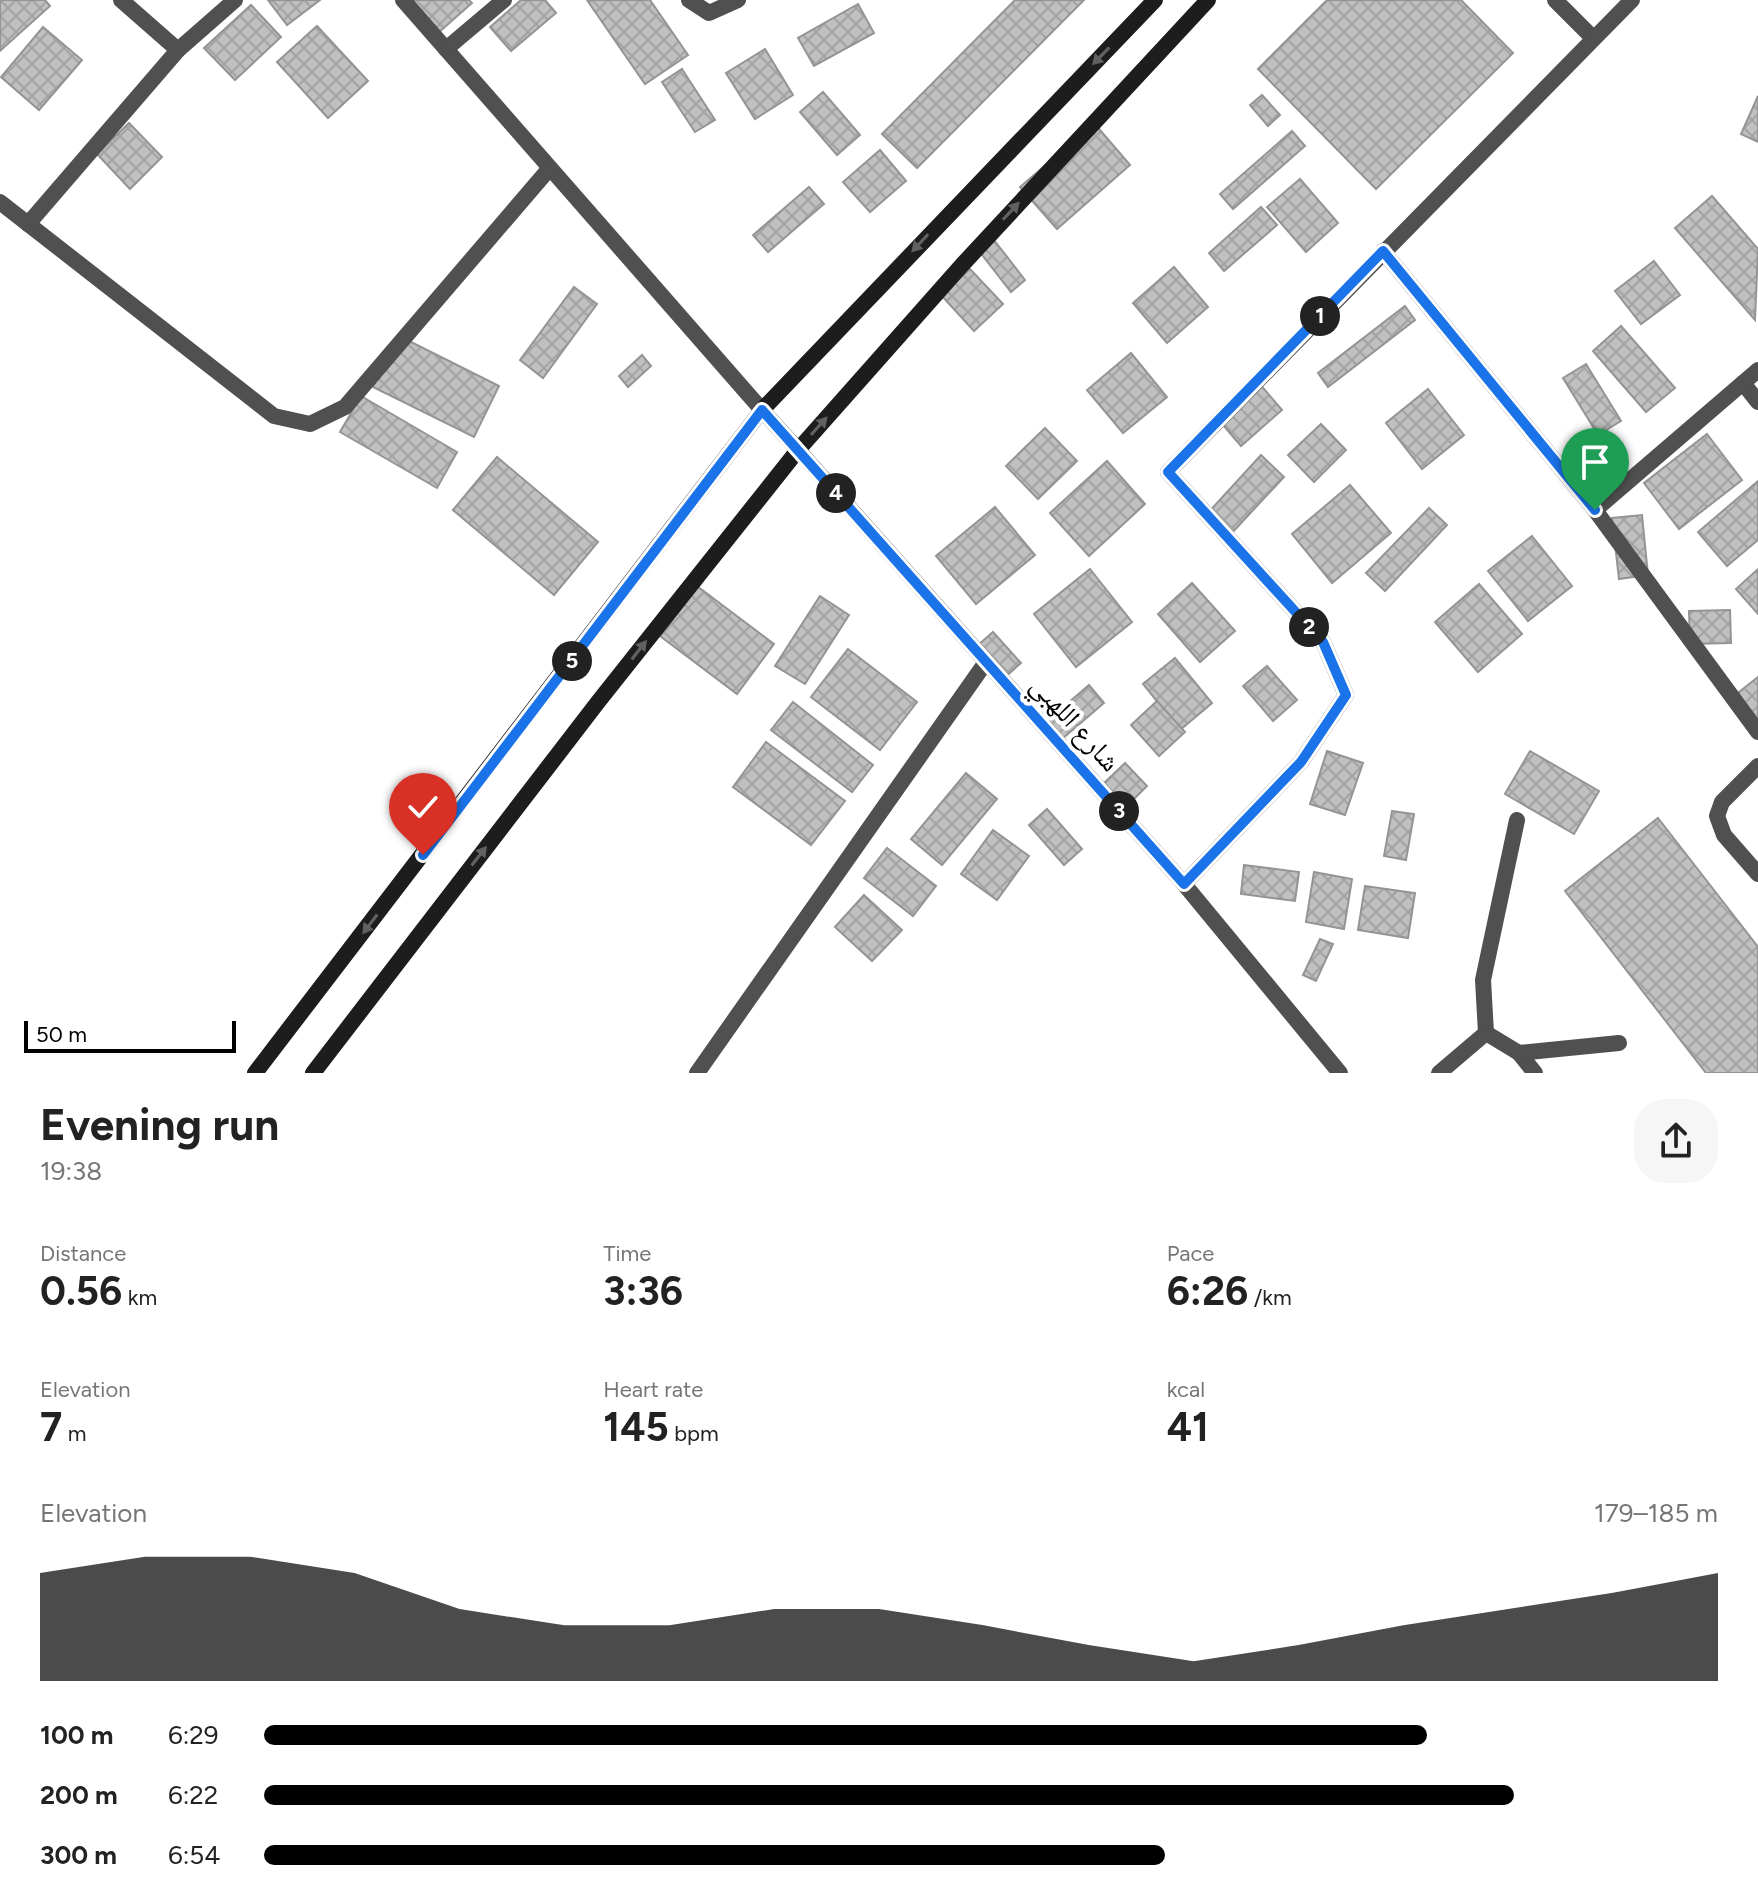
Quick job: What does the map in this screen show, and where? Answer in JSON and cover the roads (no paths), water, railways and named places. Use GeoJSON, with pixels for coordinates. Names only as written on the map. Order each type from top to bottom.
{"type":"FeatureCollection","features":[{"type":"Feature","properties":{"kind":"street"},"geometry":{"type":"LineString","coordinates":[[121,0],[178,50]]}},
{"type":"Feature","properties":{"kind":"street"},"geometry":{"type":"LineString","coordinates":[[28,224],[178,50],[235,0]]}},
{"type":"Feature","properties":{"kind":"street"},"geometry":{"type":"LineString","coordinates":[[403,0],[798,450]]}},
{"type":"Feature","properties":{"kind":"street"},"geometry":{"type":"LineString","coordinates":[[446,49],[504,0]]}},
{"type":"Feature","properties":{"kind":"street"},"geometry":{"type":"LineString","coordinates":[[689,0],[709,13],[738,0]]}},
{"type":"Feature","properties":{"kind":"street"},"geometry":{"type":"LineString","coordinates":[[255,1073],[762,410],[1155,0]]}},
{"type":"Feature","properties":{"kind":"street"},"geometry":{"type":"LineString","coordinates":[[313,1073],[598,702],[798,450],[962,265],[1208,0]]}},
{"type":"Feature","properties":{"kind":"street"},"geometry":{"type":"LineString","coordinates":[[1555,0],[1593,38]]}},
{"type":"Feature","properties":{"kind":"street"},"geometry":{"type":"LineString","coordinates":[[1184,884],[1301,762],[1346,695],[1323,642],[1168,472],[1632,0]]}},
{"type":"Feature","properties":{"kind":"street"},"geometry":{"type":"LineString","coordinates":[[0,202],[274,416],[310,424],[345,407],[549,169]]}},
{"type":"Feature","properties":{"kind":"street"},"geometry":{"type":"LineString","coordinates":[[1383,251],[1595,510],[1758,732]]}},
{"type":"Feature","properties":{"kind":"street"},"geometry":{"type":"LineString","coordinates":[[1595,510],[1758,370]]}},
{"type":"Feature","properties":{"kind":"street"},"geometry":{"type":"LineString","coordinates":[[1743,383],[1758,402]]}},
{"type":"Feature","properties":{"kind":"street","name":"شارع اللهبي"},"geometry":{"type":"LineString","coordinates":[[798,450],[1184,884],[1340,1073]]}},
{"type":"Feature","properties":{"kind":"street"},"geometry":{"type":"LineString","coordinates":[[697,1073],[986,662]]}},
{"type":"Feature","properties":{"kind":"street"},"geometry":{"type":"LineString","coordinates":[[1758,766],[1722,802],[1717,816],[1724,835],[1758,874]]}},
{"type":"Feature","properties":{"kind":"street"},"geometry":{"type":"LineString","coordinates":[[1486,1033],[1483,980],[1517,820]]}},
{"type":"Feature","properties":{"kind":"street"},"geometry":{"type":"LineString","coordinates":[[1486,1033],[1519,1053],[1535,1073]]}},
{"type":"Feature","properties":{"kind":"street"},"geometry":{"type":"LineString","coordinates":[[1439,1073],[1486,1033]]}},
{"type":"Feature","properties":{"kind":"street"},"geometry":{"type":"LineString","coordinates":[[1519,1053],[1619,1043]]}}]}
